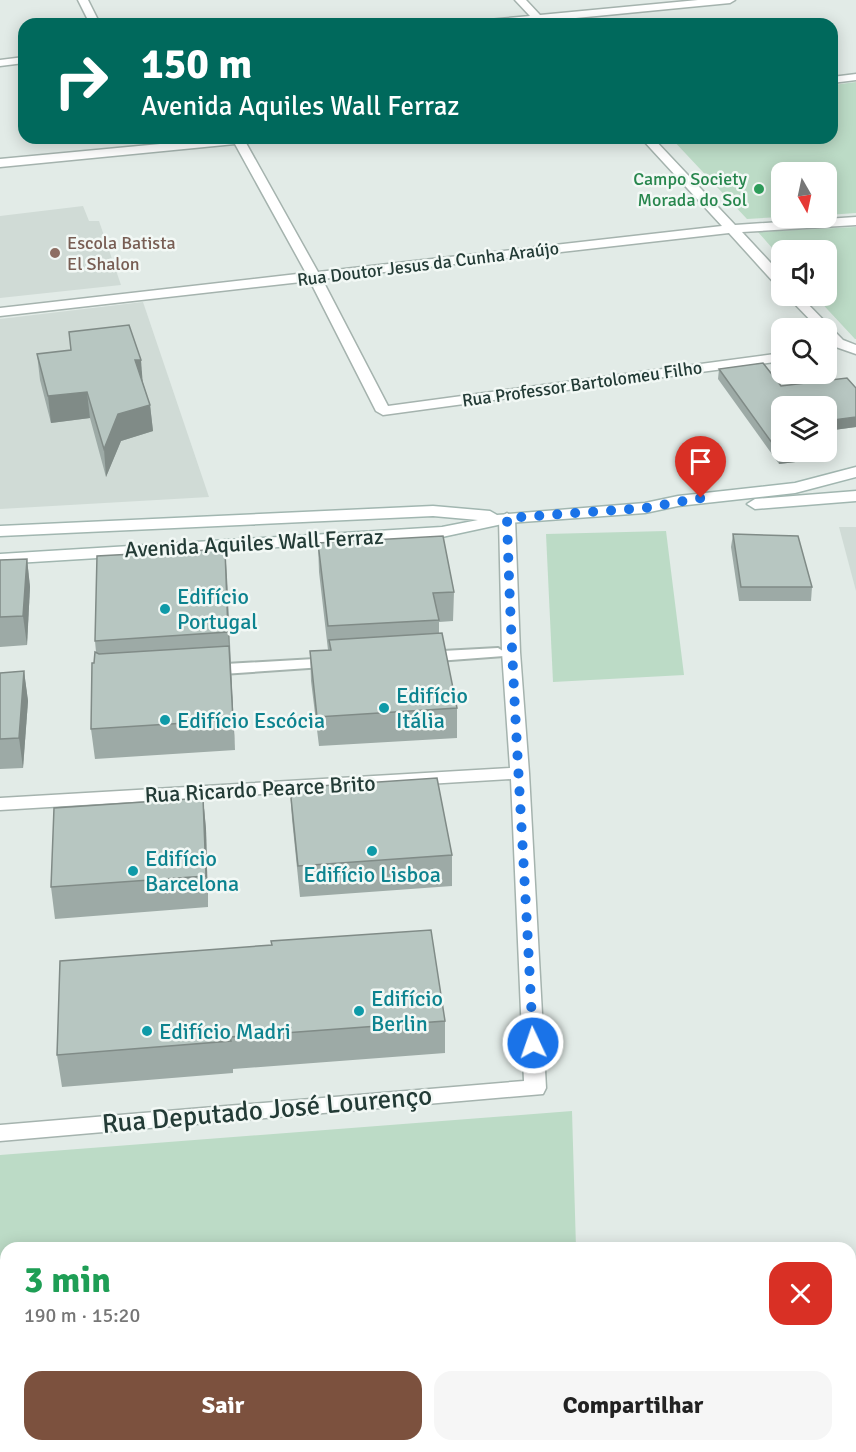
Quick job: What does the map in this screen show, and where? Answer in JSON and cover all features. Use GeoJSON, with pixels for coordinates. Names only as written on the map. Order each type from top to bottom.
{"type":"FeatureCollection","features":[{"type":"Feature","properties":{"kind":"street"},"geometry":{"type":"LineString","coordinates":[[83,0],[92,18]]}},
{"type":"Feature","properties":{"kind":"street"},"geometry":{"type":"LineString","coordinates":[[520,0],[537,18]]}},
{"type":"Feature","properties":{"kind":"street"},"geometry":{"type":"LineString","coordinates":[[567,18],[730,0]]}},
{"type":"Feature","properties":{"kind":"street"},"geometry":{"type":"LineString","coordinates":[[0,63],[18,61]]}},
{"type":"Feature","properties":{"kind":"street"},"geometry":{"type":"LineString","coordinates":[[838,79],[856,77]]}},
{"type":"Feature","properties":{"kind":"street"},"geometry":{"type":"LineString","coordinates":[[0,163],[137,144]]}},
{"type":"Feature","properties":{"kind":"street"},"geometry":{"type":"LineString","coordinates":[[241,144],[315,278]]}},
{"type":"Feature","properties":{"kind":"street"},"geometry":{"type":"LineString","coordinates":[[653,144],[771,271]]}},
{"type":"Feature","properties":{"kind":"street","name":"Rua Doutor Jesus da Cunha Araújo"},"geometry":{"type":"LineString","coordinates":[[0,312],[731,229],[856,221]]}},
{"type":"Feature","properties":{"kind":"street","name":"Rua Professor Bartolomeu Filho"},"geometry":{"type":"LineString","coordinates":[[315,278],[383,411],[771,358]]}},
{"type":"Feature","properties":{"kind":"street"},"geometry":{"type":"LineString","coordinates":[[803,306],[814,318]]}},
{"type":"Feature","properties":{"kind":"street"},"geometry":{"type":"LineString","coordinates":[[837,342],[851,349]]}},
{"type":"Feature","properties":{"kind":"street","name":"Avenida Aquiles Wall Ferraz"},"geometry":{"type":"LineString","coordinates":[[645,508],[678,501],[795,488],[856,472]]}},
{"type":"Feature","properties":{"kind":"street","name":"Avenida Aquiles Wall Ferraz"},"geometry":{"type":"LineString","coordinates":[[0,559],[442,532],[507,518],[645,508],[681,510],[856,496]]}},
{"type":"Feature","properties":{"kind":"street"},"geometry":{"type":"LineString","coordinates":[[762,504],[856,504]]}},
{"type":"Feature","properties":{"kind":"street","name":"Avenida Aquiles Wall Ferraz"},"geometry":{"type":"LineString","coordinates":[[0,531],[433,511],[507,518]]}},
{"type":"Feature","properties":{"kind":"street"},"geometry":{"type":"LineString","coordinates":[[507,518],[504,653],[520,773]]}},
{"type":"Feature","properties":{"kind":"street","name":"Rua Ricardo Pearce Brito"},"geometry":{"type":"LineString","coordinates":[[0,804],[520,773]]}},
{"type":"Feature","properties":{"kind":"street","name":"Rua Deputado José Lourenço"},"geometry":{"type":"LineString","coordinates":[[0,1133],[535,1088],[520,773]]}},
{"type":"Feature","properties":{"kind":"lane"},"geometry":{"type":"LineString","coordinates":[[405,658],[504,653]]}},
{"type":"Feature","properties":{"kind":"lane"},"geometry":{"type":"LineString","coordinates":[[195,670],[346,662]]}},
{"type":"Feature","properties":{"kind":"shaded area","name":"Escola Batista El Shalon"},"geometry":{"type":"Polygon","coordinates":[[[83,206],[89,221],[99,221],[121,285],[0,298],[0,216],[83,206]]]}},
{"type":"Feature","properties":{"kind":"shaded area"},"geometry":{"type":"Polygon","coordinates":[[[143,302],[209,497],[0,509],[0,319],[143,302]]]}},
{"type":"Feature","properties":{"kind":"shaded area"},"geometry":{"type":"Polygon","coordinates":[[[839,527],[856,527],[856,591],[839,527]]]}},
{"type":"Feature","properties":{"kind":"green space","name":"Campo Society Morada do Sol"},"geometry":{"type":"Polygon","coordinates":[[[856,82],[856,213],[837,214],[837,162],[771,162],[771,218],[747,219],[677,144],[838,144],[838,84],[856,82]]]}},
{"type":"Feature","properties":{"kind":"green space"},"geometry":{"type":"Polygon","coordinates":[[[856,227],[856,339],[824,306],[837,306],[837,240],[771,240],[771,247],[758,232],[856,227]]]}},
{"type":"Feature","properties":{"kind":"green space"},"geometry":{"type":"Polygon","coordinates":[[[666,531],[684,675],[553,682],[546,534],[666,531]]]}},
{"type":"Feature","properties":{"kind":"green space"},"geometry":{"type":"Polygon","coordinates":[[[572,1111],[576,1242],[0,1242],[0,1155],[572,1111]]]}},
{"type":"Feature","properties":{"kind":"building"},"geometry":{"type":"Polygon","coordinates":[[[129,325],[141,360],[135,360],[150,405],[118,414],[104,449],[87,392],[48,396],[37,354],[71,350],[69,332],[129,325]]]}},
{"type":"Feature","properties":{"kind":"building"},"geometry":{"type":"Polygon","coordinates":[[[763,363],[771,373],[771,384],[781,386],[837,384],[837,379],[847,378],[856,388],[856,417],[837,420],[837,396],[771,396],[771,441],[719,369],[763,363]]]}},
{"type":"Feature","properties":{"kind":"building"},"geometry":{"type":"Polygon","coordinates":[[[733,534],[798,536],[812,587],[741,587],[733,534]]]}},
{"type":"Feature","properties":{"kind":"building"},"geometry":{"type":"Polygon","coordinates":[[[443,536],[454,592],[433,593],[439,620],[328,626],[318,543],[443,536]]]}},
{"type":"Feature","properties":{"kind":"building"},"geometry":{"type":"Polygon","coordinates":[[[225,549],[228,632],[95,641],[97,556],[225,549]]]}},
{"type":"Feature","properties":{"kind":"building"},"geometry":{"type":"Polygon","coordinates":[[[27,559],[23,616],[0,617],[0,560],[27,559]]]}},
{"type":"Feature","properties":{"kind":"building"},"geometry":{"type":"Polygon","coordinates":[[[442,633],[457,708],[317,717],[310,651],[331,650],[329,640],[442,633]]]}},
{"type":"Feature","properties":{"kind":"building"},"geometry":{"type":"Polygon","coordinates":[[[229,646],[233,720],[91,729],[92,663],[94,663],[95,652],[99,654],[229,646]]]}},
{"type":"Feature","properties":{"kind":"building"},"geometry":{"type":"Polygon","coordinates":[[[24,671],[19,738],[0,739],[0,673],[24,671]]]}},
{"type":"Feature","properties":{"kind":"building"},"geometry":{"type":"Polygon","coordinates":[[[437,778],[452,855],[298,866],[290,788],[437,778]]]}},
{"type":"Feature","properties":{"kind":"building"},"geometry":{"type":"Polygon","coordinates":[[[203,798],[206,876],[51,887],[54,808],[203,798]]]}},
{"type":"Feature","properties":{"kind":"building"},"geometry":{"type":"Polygon","coordinates":[[[431,930],[445,1021],[230,1037],[231,1041],[57,1055],[60,961],[272,945],[271,941],[431,930]]]}},
{"type":"Feature","properties":{"kind":"place","name":"Campo Society Morada do Sol"},"geometry":{"type":"Point","coordinates":[759,189]}},
{"type":"Feature","properties":{"kind":"place","name":"Escola Batista El Shalon"},"geometry":{"type":"Point","coordinates":[55,253]}},
{"type":"Feature","properties":{"kind":"place","name":"Edifício Portugal"},"geometry":{"type":"Point","coordinates":[165,609]}},
{"type":"Feature","properties":{"kind":"place","name":"Edifício Itália"},"geometry":{"type":"Point","coordinates":[384,708]}},
{"type":"Feature","properties":{"kind":"place","name":"Edifício Escócia"},"geometry":{"type":"Point","coordinates":[165,720]}},
{"type":"Feature","properties":{"kind":"place","name":"Edifício Lisboa"},"geometry":{"type":"Point","coordinates":[372,851]}},
{"type":"Feature","properties":{"kind":"place","name":"Edifício Barcelona"},"geometry":{"type":"Point","coordinates":[133,871]}},
{"type":"Feature","properties":{"kind":"place","name":"Edifício Berlin"},"geometry":{"type":"Point","coordinates":[359,1011]}},
{"type":"Feature","properties":{"kind":"place","name":"Edifício Madri"},"geometry":{"type":"Point","coordinates":[147,1031]}},
{"type":"Feature","properties":{"kind":"route"},"geometry":{"type":"LineString","coordinates":[[533,1043],[520,773],[511,652],[507,518],[645,508],[701,498]]}}]}
